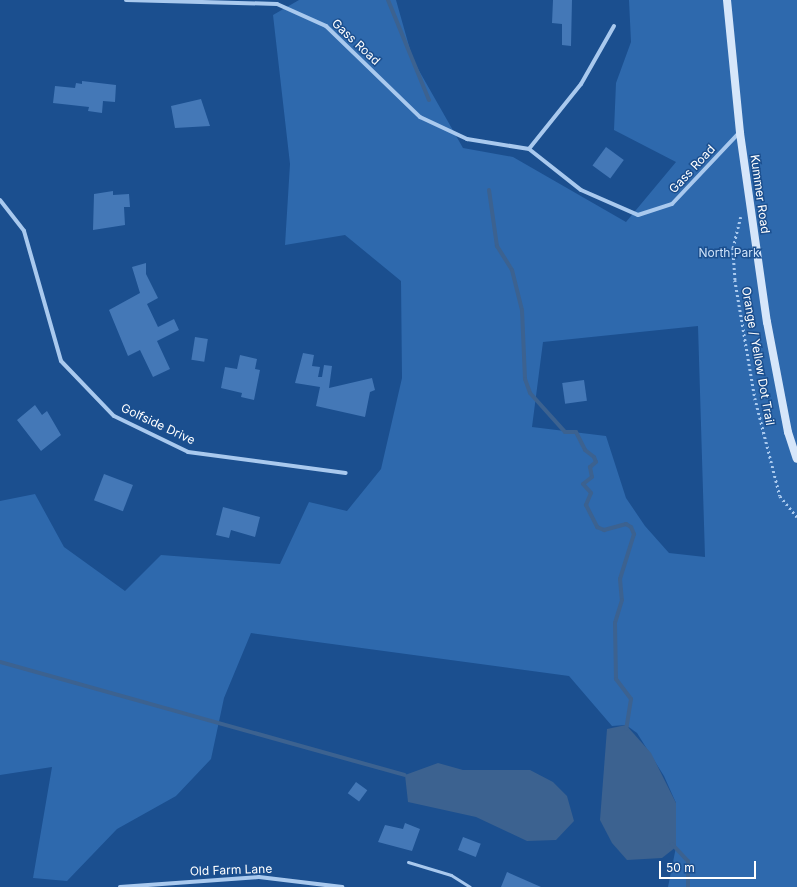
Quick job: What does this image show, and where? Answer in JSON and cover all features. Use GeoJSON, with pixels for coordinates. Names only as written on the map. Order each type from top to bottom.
{"type":"FeatureCollection","features":[{"type":"Feature","properties":{"kind":"street","name":"Gass Road"},"geometry":{"type":"LineString","coordinates":[[126,0],[277,4],[326,26],[420,117],[467,140],[530,149],[581,190],[638,215],[672,204],[740,133]]}},
{"type":"Feature","properties":{"kind":"street","name":"Kummer Road"},"geometry":{"type":"LineString","coordinates":[[727,0],[740,133],[767,322],[788,432],[797,459]]}},
{"type":"Feature","properties":{"kind":"street"},"geometry":{"type":"LineString","coordinates":[[530,149],[581,84],[614,26]]}},
{"type":"Feature","properties":{"kind":"street","name":"Golfside Drive"},"geometry":{"type":"LineString","coordinates":[[0,200],[24,231],[61,361],[114,416],[188,452],[346,473]]}},
{"type":"Feature","properties":{"kind":"street","name":"Old Farm Lane"},"geometry":{"type":"LineString","coordinates":[[120,887],[259,877],[342,887]]}},
{"type":"Feature","properties":{"kind":"lane"},"geometry":{"type":"LineString","coordinates":[[408,862],[451,875],[470,887]]}},
{"type":"Feature","properties":{"kind":"path","name":"Orange / Yellow Dot Trail"},"geometry":{"type":"LineString","coordinates":[[742,213],[733,248],[735,280],[755,398],[780,496],[797,517]]}},
{"type":"Feature","properties":{"kind":"green space","name":"North Park"},"geometry":{"type":"Polygon","coordinates":[[[299,0],[396,0],[413,60],[463,148],[513,157],[626,222],[676,162],[614,130],[616,83],[631,42],[629,0],[797,0],[797,887],[668,887],[676,847],[676,803],[664,776],[637,733],[626,725],[612,726],[569,676],[251,633],[224,698],[211,759],[176,796],[117,829],[67,881],[33,878],[52,767],[0,775],[0,501],[35,494],[64,547],[125,591],[161,555],[280,564],[309,502],[347,511],[381,469],[402,378],[401,281],[345,235],[285,245],[290,164],[273,15],[299,0]],[[698,326],[543,342],[532,427],[606,436],[626,498],[645,526],[669,553],[705,557],[698,326]]]}},
{"type":"Feature","properties":{"kind":"shaded area"},"geometry":{"type":"Polygon","coordinates":[[[626,725],[651,753],[676,803],[676,847],[662,858],[627,860],[612,843],[600,820],[607,729],[626,725]]]}},
{"type":"Feature","properties":{"kind":"shaded area"},"geometry":{"type":"Polygon","coordinates":[[[438,763],[463,770],[530,770],[553,782],[567,796],[574,821],[556,840],[527,841],[476,817],[408,802],[405,775],[438,763]]]}},
{"type":"Feature","properties":{"kind":"building"},"geometry":{"type":"Polygon","coordinates":[[[553,0],[572,0],[571,46],[562,45],[562,24],[552,23],[553,0]]]}},
{"type":"Feature","properties":{"kind":"building"},"geometry":{"type":"Polygon","coordinates":[[[82,81],[116,85],[115,102],[103,101],[102,113],[88,111],[89,107],[53,103],[55,86],[75,88],[76,83],[82,84],[82,81]]]}},
{"type":"Feature","properties":{"kind":"building"},"geometry":{"type":"Polygon","coordinates":[[[201,99],[210,126],[175,128],[171,106],[201,99]]]}},
{"type":"Feature","properties":{"kind":"building"},"geometry":{"type":"Polygon","coordinates":[[[606,147],[624,160],[610,179],[592,166],[606,147]]]}},
{"type":"Feature","properties":{"kind":"building"},"geometry":{"type":"Polygon","coordinates":[[[113,191],[113,195],[129,194],[130,207],[124,207],[125,225],[93,230],[94,194],[113,191]]]}},
{"type":"Feature","properties":{"kind":"building"},"geometry":{"type":"Polygon","coordinates":[[[146,263],[146,274],[158,298],[147,304],[158,327],[174,319],[179,330],[157,341],[170,369],[153,377],[140,350],[128,356],[109,310],[140,293],[132,267],[146,263]]]}},
{"type":"Feature","properties":{"kind":"building"},"geometry":{"type":"Polygon","coordinates":[[[195,337],[208,339],[204,362],[191,360],[195,337]]]}},
{"type":"Feature","properties":{"kind":"building"},"geometry":{"type":"Polygon","coordinates":[[[303,353],[314,355],[312,366],[320,367],[318,377],[322,377],[324,365],[332,366],[329,388],[372,378],[375,390],[370,392],[365,417],[316,406],[320,387],[295,383],[303,353]]]}},
{"type":"Feature","properties":{"kind":"building"},"geometry":{"type":"Polygon","coordinates":[[[240,355],[257,359],[255,369],[260,370],[254,400],[241,397],[242,393],[221,388],[225,367],[237,369],[240,355]]]}},
{"type":"Feature","properties":{"kind":"building"},"geometry":{"type":"Polygon","coordinates":[[[584,380],[587,401],[565,404],[562,383],[584,380]]]}},
{"type":"Feature","properties":{"kind":"building"},"geometry":{"type":"Polygon","coordinates":[[[35,405],[42,415],[47,411],[61,435],[41,451],[17,420],[35,405]]]}},
{"type":"Feature","properties":{"kind":"building"},"geometry":{"type":"Polygon","coordinates":[[[104,474],[133,485],[123,511],[94,500],[104,474]]]}},
{"type":"Feature","properties":{"kind":"building"},"geometry":{"type":"Polygon","coordinates":[[[223,507],[260,517],[255,537],[231,530],[229,538],[216,535],[223,507]]]}},
{"type":"Feature","properties":{"kind":"building"},"geometry":{"type":"Polygon","coordinates":[[[356,782],[367,790],[359,802],[348,793],[356,782]]]}},
{"type":"Feature","properties":{"kind":"building"},"geometry":{"type":"Polygon","coordinates":[[[405,823],[420,829],[412,851],[378,842],[385,825],[403,829],[405,823]]]}},
{"type":"Feature","properties":{"kind":"building"},"geometry":{"type":"Polygon","coordinates":[[[463,837],[481,844],[476,857],[458,850],[463,837]]]}},
{"type":"Feature","properties":{"kind":"building"},"geometry":{"type":"Polygon","coordinates":[[[507,872],[541,887],[501,887],[507,872]]]}},
{"type":"Feature","properties":{"kind":"waterway"},"geometry":{"type":"LineString","coordinates":[[388,0],[429,100]]}},
{"type":"Feature","properties":{"kind":"waterway"},"geometry":{"type":"LineString","coordinates":[[489,190],[497,246],[512,270],[522,310],[525,379],[530,393],[565,432],[576,432],[585,450],[594,457],[596,462],[590,467],[592,477],[583,484],[591,493],[586,505],[597,527],[604,530],[626,524],[631,527],[634,534],[620,579],[622,600],[615,623],[616,679],[631,699],[626,729]]}},
{"type":"Feature","properties":{"kind":"waterway"},"geometry":{"type":"LineString","coordinates":[[0,662],[405,775]]}},
{"type":"Feature","properties":{"kind":"waterway"},"geometry":{"type":"LineString","coordinates":[[672,844],[688,861],[688,887]]}}]}
